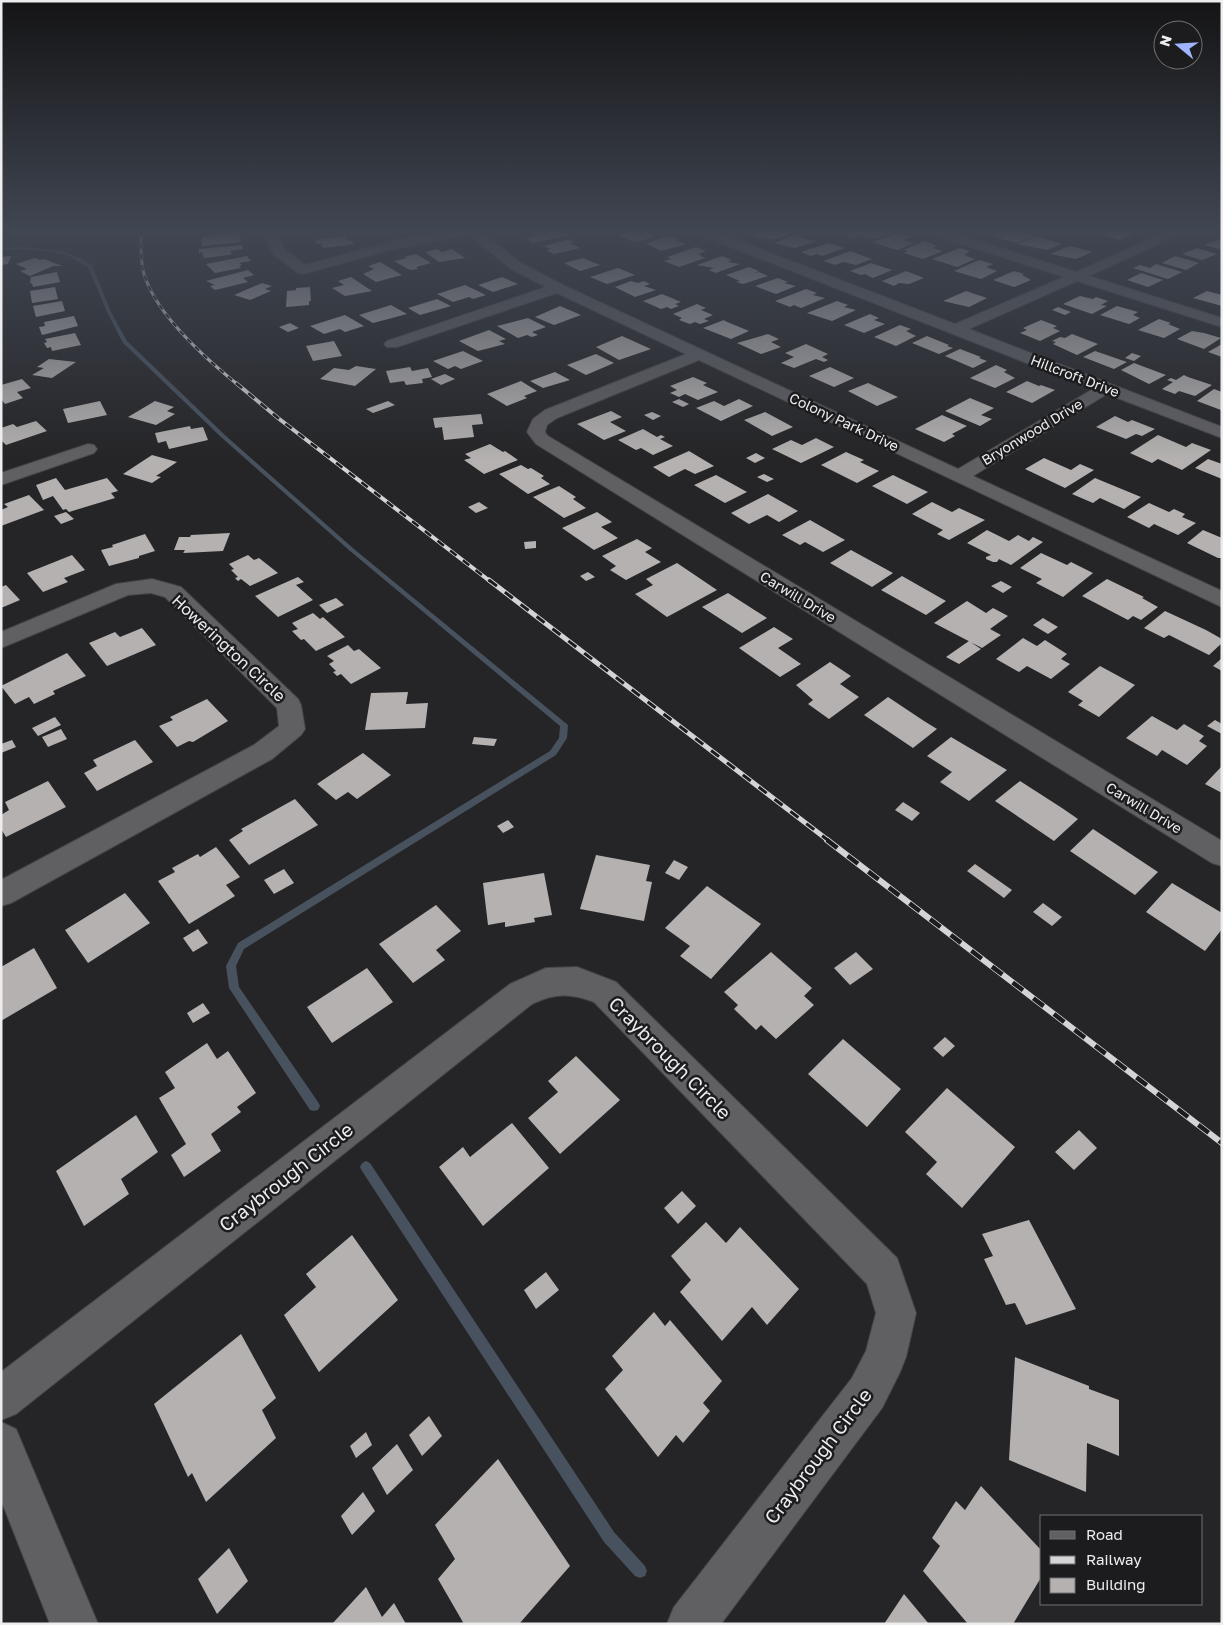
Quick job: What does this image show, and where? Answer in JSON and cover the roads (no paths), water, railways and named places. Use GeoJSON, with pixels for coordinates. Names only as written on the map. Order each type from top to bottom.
{"type":"FeatureCollection","features":[{"type":"Feature","properties":{"kind":"street"},"geometry":{"type":"LineString","coordinates":[[392,344],[499,308]]}},
{"type":"Feature","properties":{"kind":"street","name":"Colony Park Drive"},"geometry":{"type":"LineString","coordinates":[[601,308],[1222,600]]}},
{"type":"Feature","properties":{"kind":"street","name":"Hillcroft Drive"},"geometry":{"type":"LineString","coordinates":[[900,308],[1222,433]]}},
{"type":"Feature","properties":{"kind":"street"},"geometry":{"type":"LineString","coordinates":[[957,330],[1006,308]]}},
{"type":"Feature","properties":{"kind":"street"},"geometry":{"type":"LineString","coordinates":[[1174,308],[1222,323]]}},
{"type":"Feature","properties":{"kind":"street","name":"Carwill Drive"},"geometry":{"type":"LineString","coordinates":[[701,354],[551,414],[539,423],[536,432],[542,440],[556,449],[1222,855]]}},
{"type":"Feature","properties":{"kind":"street","name":"Bryonwood Drive"},"geometry":{"type":"LineString","coordinates":[[959,476],[1106,388]]}},
{"type":"Feature","properties":{"kind":"street"},"geometry":{"type":"LineString","coordinates":[[1,479],[88,449]]}},
{"type":"Feature","properties":{"kind":"street","name":"Howerington Circle"},"geometry":{"type":"LineString","coordinates":[[1,641],[124,589],[152,586],[173,592],[290,705],[292,728],[263,752],[1,894]]}},
{"type":"Feature","properties":{"kind":"street","name":"Craybrough Circle"},"geometry":{"type":"LineString","coordinates":[[1,1399],[521,994],[546,982],[577,981],[605,992],[883,1272],[896,1313],[885,1357],[867,1393],[691,1624]]}},
{"type":"Feature","properties":{"kind":"street"},"geometry":{"type":"LineString","coordinates":[[1,1444],[74,1624]]}},
{"type":"Feature","properties":{"kind":"waterway"},"geometry":{"type":"LineString","coordinates":[[107,308],[125,342],[224,437],[352,550],[564,725],[563,738],[553,753],[241,946],[231,966],[234,988],[314,1106]]}},
{"type":"Feature","properties":{"kind":"waterway"},"geometry":{"type":"LineString","coordinates":[[366,1167],[609,1537],[640,1571]]}},
{"type":"Feature","properties":{"kind":"railway"},"geometry":{"type":"LineString","coordinates":[[162,308],[183,334],[237,384]]}},
{"type":"Feature","properties":{"kind":"railway"},"geometry":{"type":"LineString","coordinates":[[236,383],[278,418],[491,582]]}},
{"type":"Feature","properties":{"kind":"railway"},"geometry":{"type":"LineString","coordinates":[[489,580],[829,841]]}},
{"type":"Feature","properties":{"kind":"railway"},"geometry":{"type":"LineString","coordinates":[[827,840],[1222,1143]]}}]}
